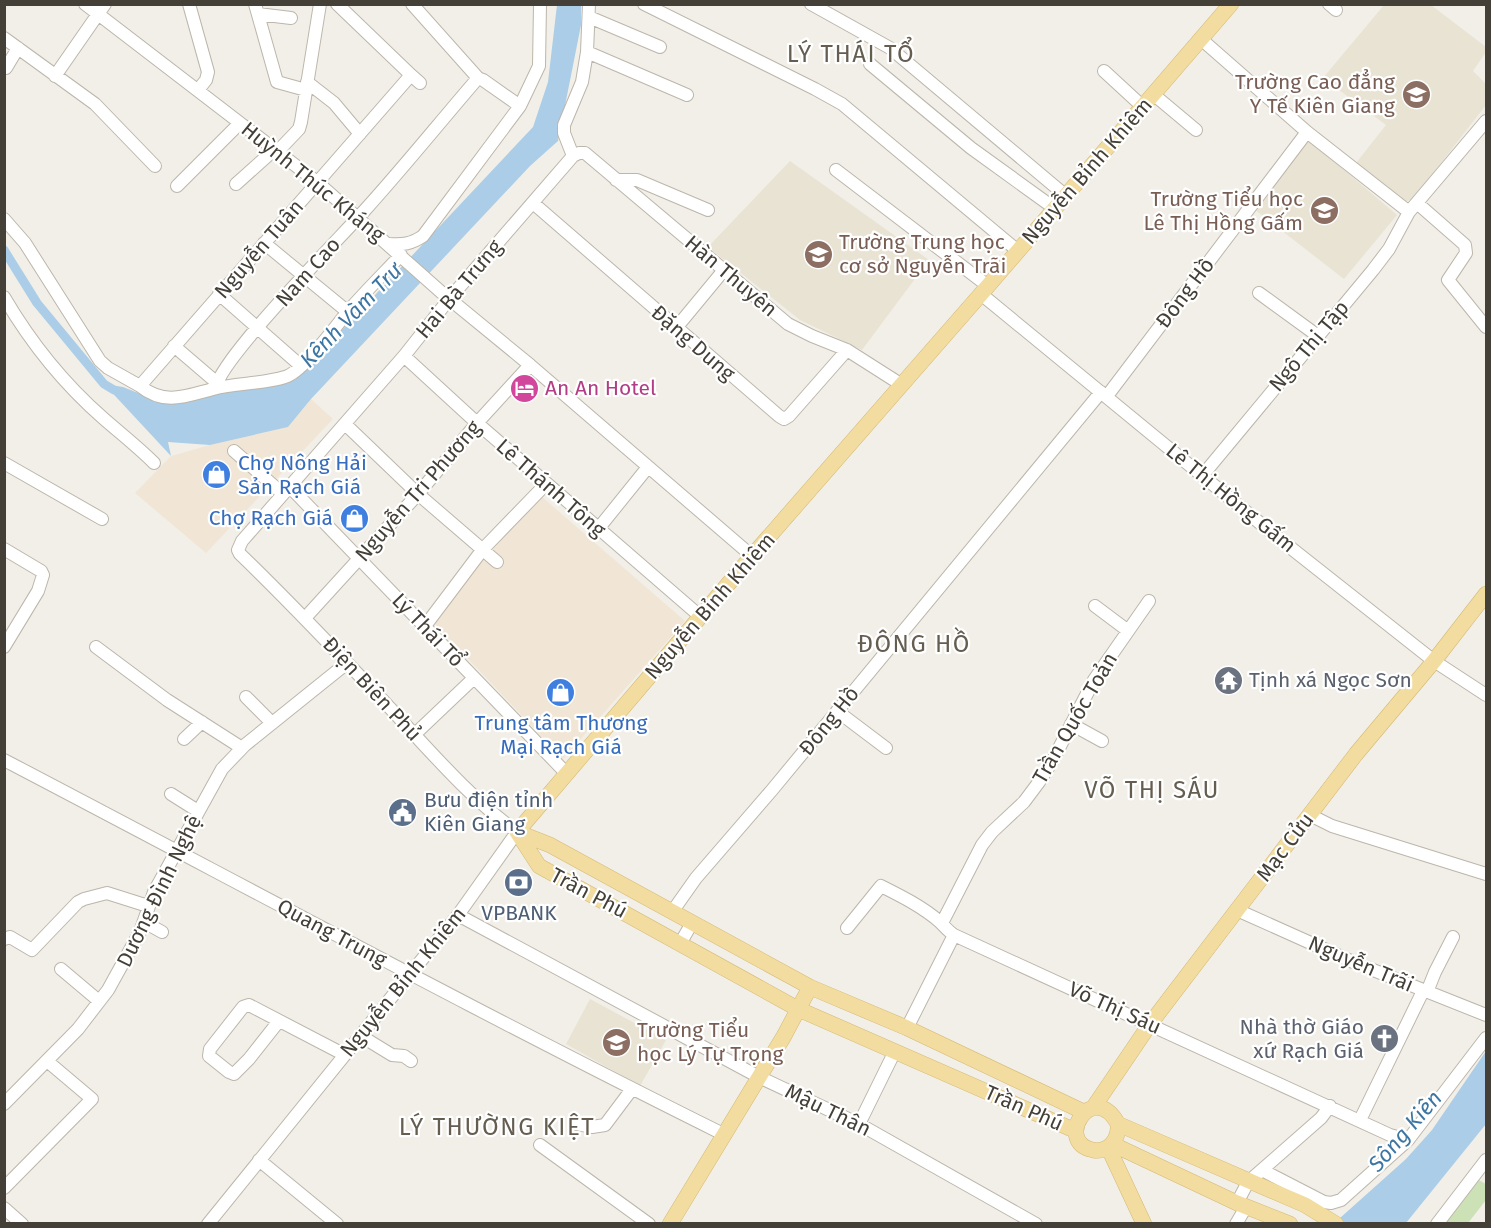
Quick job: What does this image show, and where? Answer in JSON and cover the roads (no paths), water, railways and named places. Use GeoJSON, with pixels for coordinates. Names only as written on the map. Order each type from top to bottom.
{"type":"FeatureCollection","features":[{"type":"Feature","properties":{"kind":"main road","name":"Nguyễn Bỉnh Khiêm"},"geometry":{"type":"LineString","coordinates":[[517,832],[752,556],[1231,4]]}},
{"type":"Feature","properties":{"kind":"main road","name":"Mạc Cửu"},"geometry":{"type":"LineString","coordinates":[[1089,1110],[1150,1024],[1356,754],[1434,661],[1486,594]]}},
{"type":"Feature","properties":{"kind":"main road","name":"Trần Phú"},"geometry":{"type":"LineString","coordinates":[[517,832],[550,844],[810,987],[1089,1110],[1104,1109],[1113,1114],[1118,1124],[1305,1205],[1336,1224]]}},
{"type":"Feature","properties":{"kind":"main road","name":"Trần Phú"},"geometry":{"type":"LineString","coordinates":[[517,832],[539,866],[681,942],[798,1009],[1076,1131],[1078,1139],[1092,1150],[1110,1146],[1290,1224]]}},
{"type":"Feature","properties":{"kind":"main road"},"geometry":{"type":"LineString","coordinates":[[670,1224],[784,1036],[810,987]]}},
{"type":"Feature","properties":{"kind":"main road"},"geometry":{"type":"LineString","coordinates":[[896,1051],[907,1028]]}},
{"type":"Feature","properties":{"kind":"main road"},"geometry":{"type":"LineString","coordinates":[[1076,1131],[1077,1120],[1089,1110]]}},
{"type":"Feature","properties":{"kind":"main road"},"geometry":{"type":"LineString","coordinates":[[1118,1124],[1116,1138],[1110,1146],[1144,1224]]}},
{"type":"Feature","properties":{"kind":"street","name":"Huỳnh Thúc Kháng"},"geometry":{"type":"LineString","coordinates":[[85,4],[101,9],[198,90],[317,182],[752,556]]}},
{"type":"Feature","properties":{"kind":"street"},"geometry":{"type":"LineString","coordinates":[[189,4],[208,72],[206,80],[198,90]]}},
{"type":"Feature","properties":{"kind":"street"},"geometry":{"type":"LineString","coordinates":[[236,184],[299,129],[320,4]]}},
{"type":"Feature","properties":{"kind":"street","name":"Nguyễn Tuân"},"geometry":{"type":"LineString","coordinates":[[143,382],[360,134],[416,79],[337,4]]}},
{"type":"Feature","properties":{"kind":"street"},"geometry":{"type":"LineString","coordinates":[[412,4],[478,78],[520,106]]}},
{"type":"Feature","properties":{"kind":"street"},"geometry":{"type":"LineString","coordinates":[[389,244],[404,245],[423,236],[520,106],[539,66],[540,4]]}},
{"type":"Feature","properties":{"kind":"street"},"geometry":{"type":"LineString","coordinates":[[644,4],[842,104],[1018,251]]}},
{"type":"Feature","properties":{"kind":"street"},"geometry":{"type":"LineString","coordinates":[[811,4],[890,48],[1065,195]]}},
{"type":"Feature","properties":{"kind":"street"},"geometry":{"type":"LineString","coordinates":[[55,76],[101,9]]}},
{"type":"Feature","properties":{"kind":"street"},"geometry":{"type":"LineString","coordinates":[[257,9],[277,82],[306,86],[334,103],[360,134]]}},
{"type":"Feature","properties":{"kind":"street"},"geometry":{"type":"LineString","coordinates":[[257,9],[291,18]]}},
{"type":"Feature","properties":{"kind":"street"},"geometry":{"type":"LineString","coordinates":[[573,156],[564,134],[564,124],[582,82],[587,52],[589,11],[660,47]]}},
{"type":"Feature","properties":{"kind":"street"},"geometry":{"type":"LineString","coordinates":[[4,38],[95,104],[154,166]]}},
{"type":"Feature","properties":{"kind":"street"},"geometry":{"type":"LineString","coordinates":[[1201,39],[1307,132],[1465,245],[1466,253],[1448,280],[1486,327]]}},
{"type":"Feature","properties":{"kind":"street"},"geometry":{"type":"LineString","coordinates":[[6,68],[18,48]]}},
{"type":"Feature","properties":{"kind":"street"},"geometry":{"type":"LineString","coordinates":[[587,52],[687,95]]}},
{"type":"Feature","properties":{"kind":"street"},"geometry":{"type":"LineString","coordinates":[[870,64],[971,148],[1054,208]]}},
{"type":"Feature","properties":{"kind":"street"},"geometry":{"type":"LineString","coordinates":[[1104,71],[1142,106]]}},
{"type":"Feature","properties":{"kind":"street","name":"Nam Cao"},"geometry":{"type":"LineString","coordinates":[[216,385],[258,328],[359,217],[478,78]]}},
{"type":"Feature","properties":{"kind":"street"},"geometry":{"type":"LineString","coordinates":[[1153,94],[1196,130]]}},
{"type":"Feature","properties":{"kind":"street","name":"Ngô Thị Tập"},"geometry":{"type":"LineString","coordinates":[[1202,476],[1389,249],[1413,207],[1486,121]]}},
{"type":"Feature","properties":{"kind":"street"},"geometry":{"type":"LineString","coordinates":[[177,186],[240,123]]}},
{"type":"Feature","properties":{"kind":"street","name":"Đông Hồ"},"geometry":{"type":"LineString","coordinates":[[672,912],[696,878],[1104,394],[1307,132]]}},
{"type":"Feature","properties":{"kind":"street","name":"Hàn Thuyên"},"geometry":{"type":"LineString","coordinates":[[573,156],[585,153],[788,324],[799,331],[848,350],[902,385]]}},
{"type":"Feature","properties":{"kind":"street","name":"Hai Bà Trưng"},"geometry":{"type":"LineString","coordinates":[[242,541],[404,356],[446,295],[533,203],[573,156]]}},
{"type":"Feature","properties":{"kind":"street","name":"Lê Thị Hồng Gấm"},"geometry":{"type":"LineString","coordinates":[[836,170],[985,290],[1202,476],[1434,661],[1486,695]]}},
{"type":"Feature","properties":{"kind":"street"},"geometry":{"type":"LineString","coordinates":[[616,180],[637,180],[708,210]]}},
{"type":"Feature","properties":{"kind":"street","name":"Đặng Dung"},"geometry":{"type":"LineString","coordinates":[[533,203],[784,419],[848,350]]}},
{"type":"Feature","properties":{"kind":"street"},"geometry":{"type":"LineString","coordinates":[[4,219],[25,243],[100,361],[108,368],[143,382],[152,395],[161,398],[177,398],[216,385],[285,377],[301,366],[348,312],[403,258]]}},
{"type":"Feature","properties":{"kind":"street"},"geometry":{"type":"LineString","coordinates":[[264,243],[348,312]]}},
{"type":"Feature","properties":{"kind":"street"},"geometry":{"type":"LineString","coordinates":[[676,328],[724,270]]}},
{"type":"Feature","properties":{"kind":"street"},"geometry":{"type":"LineString","coordinates":[[219,294],[301,366]]}},
{"type":"Feature","properties":{"kind":"street"},"geometry":{"type":"LineString","coordinates":[[1259,294],[1318,336]]}},
{"type":"Feature","properties":{"kind":"street"},"geometry":{"type":"LineString","coordinates":[[4,297],[39,352],[65,381],[154,464]]}},
{"type":"Feature","properties":{"kind":"street"},"geometry":{"type":"LineString","coordinates":[[174,346],[216,385]]}},
{"type":"Feature","properties":{"kind":"street","name":"Lê Thánh Tông"},"geometry":{"type":"LineString","coordinates":[[404,356],[546,484],[700,617]]}},
{"type":"Feature","properties":{"kind":"street","name":"Nguyễn Tri Phương"},"geometry":{"type":"LineString","coordinates":[[305,618],[531,365]]}},
{"type":"Feature","properties":{"kind":"street"},"geometry":{"type":"LineString","coordinates":[[345,424],[418,494],[497,562]]}},
{"type":"Feature","properties":{"kind":"street","name":"Lý Thái Tổ"},"geometry":{"type":"LineString","coordinates":[[234,451],[287,490],[359,559],[567,774]]}},
{"type":"Feature","properties":{"kind":"street"},"geometry":{"type":"LineString","coordinates":[[4,463],[102,519]]}},
{"type":"Feature","properties":{"kind":"street"},"geometry":{"type":"LineString","coordinates":[[598,529],[648,467]]}},
{"type":"Feature","properties":{"kind":"street"},"geometry":{"type":"LineString","coordinates":[[425,626],[483,549],[546,484]]}},
{"type":"Feature","properties":{"kind":"street","name":"Điện Biên Phủ"},"geometry":{"type":"LineString","coordinates":[[242,541],[238,550],[240,554],[305,618],[414,735],[495,816],[517,832]]}},
{"type":"Feature","properties":{"kind":"street"},"geometry":{"type":"LineString","coordinates":[[4,549],[41,571],[43,575],[38,591],[6,640]]}},
{"type":"Feature","properties":{"kind":"street","name":"Trần Quốc Toản"},"geometry":{"type":"LineString","coordinates":[[942,923],[982,845],[992,832],[1024,802],[1039,782],[1053,760],[1094,680],[1149,601]]}},
{"type":"Feature","properties":{"kind":"street"},"geometry":{"type":"LineString","coordinates":[[1095,606],[1127,630]]}},
{"type":"Feature","properties":{"kind":"street"},"geometry":{"type":"LineString","coordinates":[[96,647],[167,700],[242,748]]}},
{"type":"Feature","properties":{"kind":"street","name":"Dương Đình Nghệ"},"geometry":{"type":"LineString","coordinates":[[4,1104],[78,1029],[122,967],[144,922],[148,906],[176,850],[222,769],[242,748],[347,663]]}},
{"type":"Feature","properties":{"kind":"street"},"geometry":{"type":"LineString","coordinates":[[414,735],[474,678]]}},
{"type":"Feature","properties":{"kind":"street"},"geometry":{"type":"LineString","coordinates":[[246,697],[272,723]]}},
{"type":"Feature","properties":{"kind":"street"},"geometry":{"type":"LineString","coordinates":[[837,711],[886,748]]}},
{"type":"Feature","properties":{"kind":"street"},"geometry":{"type":"LineString","coordinates":[[184,739],[202,722]]}},
{"type":"Feature","properties":{"kind":"street"},"geometry":{"type":"LineString","coordinates":[[1071,724],[1102,741]]}},
{"type":"Feature","properties":{"kind":"street","name":"Quang Trung"},"geometry":{"type":"LineString","coordinates":[[4,760],[409,974],[725,1135]]}},
{"type":"Feature","properties":{"kind":"street"},"geometry":{"type":"LineString","coordinates":[[171,794],[198,810]]}},
{"type":"Feature","properties":{"kind":"street"},"geometry":{"type":"LineString","coordinates":[[1310,815],[1332,826],[1486,874]]}},
{"type":"Feature","properties":{"kind":"street","name":"Nguyễn Bỉnh Khiêm"},"geometry":{"type":"LineString","coordinates":[[208,1224],[458,915],[517,832]]}},
{"type":"Feature","properties":{"kind":"street","name":"Võ Thị Sáu"},"geometry":{"type":"LineString","coordinates":[[847,928],[881,885],[942,923],[945,930],[954,935],[1390,1135],[1408,1140]]}},
{"type":"Feature","properties":{"kind":"street"},"geometry":{"type":"LineString","coordinates":[[4,939],[10,937],[32,950],[78,902],[103,893],[148,906]]}},
{"type":"Feature","properties":{"kind":"street","name":"Nguyễn Trãi"},"geometry":{"type":"LineString","coordinates":[[1237,910],[1486,1015]]}},
{"type":"Feature","properties":{"kind":"street","name":"Mậu Thân"},"geometry":{"type":"LineString","coordinates":[[458,915],[759,1077],[859,1124],[1036,1224]]}},
{"type":"Feature","properties":{"kind":"street"},"geometry":{"type":"LineString","coordinates":[[144,922],[162,932]]}},
{"type":"Feature","properties":{"kind":"street"},"geometry":{"type":"LineString","coordinates":[[681,942],[692,923]]}},
{"type":"Feature","properties":{"kind":"street"},"geometry":{"type":"LineString","coordinates":[[907,1028],[954,935]]}},
{"type":"Feature","properties":{"kind":"street"},"geometry":{"type":"LineString","coordinates":[[1360,1120],[1453,937]]}},
{"type":"Feature","properties":{"kind":"street"},"geometry":{"type":"LineString","coordinates":[[61,969],[99,1001]]}},
{"type":"Feature","properties":{"kind":"street"},"geometry":{"type":"LineString","coordinates":[[279,1021],[234,1074],[209,1056],[210,1049],[246,1005],[252,1005],[345,1054]]}},
{"type":"Feature","properties":{"kind":"street"},"geometry":{"type":"LineString","coordinates":[[361,1036],[392,1055],[404,1056],[411,1061]]}},
{"type":"Feature","properties":{"kind":"street"},"geometry":{"type":"LineString","coordinates":[[1262,1170],[1324,1202],[1331,1203],[1341,1200],[1408,1140],[1486,1038]]}},
{"type":"Feature","properties":{"kind":"street"},"geometry":{"type":"LineString","coordinates":[[859,1124],[896,1051]]}},
{"type":"Feature","properties":{"kind":"street"},"geometry":{"type":"LineString","coordinates":[[4,1188],[92,1099],[47,1061]]}},
{"type":"Feature","properties":{"kind":"street"},"geometry":{"type":"LineString","coordinates":[[577,1124],[592,1127],[605,1125],[632,1089]]}},
{"type":"Feature","properties":{"kind":"street"},"geometry":{"type":"LineString","coordinates":[[1236,1224],[1248,1182],[1321,1118],[1330,1106]]}},
{"type":"Feature","properties":{"kind":"street"},"geometry":{"type":"LineString","coordinates":[[540,1145],[649,1224]]}},
{"type":"Feature","properties":{"kind":"street"},"geometry":{"type":"LineString","coordinates":[[259,1160],[337,1224]]}},
{"type":"Feature","properties":{"kind":"street"},"geometry":{"type":"LineString","coordinates":[[1437,1224],[1482,1175],[1486,1160]]}},
{"type":"Feature","properties":{"kind":"street"},"geometry":{"type":"LineString","coordinates":[[4,1208],[22,1224]]}},
{"type":"Feature","properties":{"kind":"water"},"geometry":{"type":"Polygon","coordinates":[[[557,5],[581,5],[581,25],[558,141],[530,166],[311,399],[288,427],[210,445],[168,442],[171,456],[104,384],[123,387],[163,403],[295,380],[533,127],[548,82],[557,5]]]}},
{"type":"Feature","properties":{"kind":"water"},"geometry":{"type":"Polygon","coordinates":[[[1486,1051],[1486,1124],[1406,1223],[1322,1224],[1340,1218],[1406,1159],[1432,1130],[1486,1051]]]}},
{"type":"Feature","properties":{"kind":"waterway","name":"Kênh Vàm Trư"},"geometry":{"type":"LineString","coordinates":[[4,250],[37,303],[104,384],[114,390]]}},
{"type":"Feature","properties":{"kind":"place","name":"Trường Cao đẳng Y Tế Kiên Giang"},"geometry":{"type":"Point","coordinates":[1416,94]}},
{"type":"Feature","properties":{"kind":"place","name":"Trường Tiểu học Lê Thị Hồng Gấm"},"geometry":{"type":"Point","coordinates":[1324,211]}},
{"type":"Feature","properties":{"kind":"place","name":"Trường Trung học cơ sở Nguyễn Trãi"},"geometry":{"type":"Point","coordinates":[818,254]}},
{"type":"Feature","properties":{"kind":"place","name":"An An Hotel"},"geometry":{"type":"Point","coordinates":[524,388]}},
{"type":"Feature","properties":{"kind":"place","name":"Chợ Nông Hải Sản Rạch Giá"},"geometry":{"type":"Point","coordinates":[217,475]}},
{"type":"Feature","properties":{"kind":"place","name":"Chợ Rạch Giá"},"geometry":{"type":"Point","coordinates":[354,518]}},
{"type":"Feature","properties":{"kind":"place","name":"Tịnh xá Ngọc Sơn"},"geometry":{"type":"Point","coordinates":[1228,680]}},
{"type":"Feature","properties":{"kind":"place","name":"Trung tâm Thương Mại Rạch Giá"},"geometry":{"type":"Point","coordinates":[561,692]}},
{"type":"Feature","properties":{"kind":"place","name":"Bưu điện tỉnh Kiên Giang"},"geometry":{"type":"Point","coordinates":[403,812]}},
{"type":"Feature","properties":{"kind":"place","name":"VPBANK"},"geometry":{"type":"Point","coordinates":[519,882]}},
{"type":"Feature","properties":{"kind":"place","name":"Nhà thờ Giáo xứ Rạch Giá"},"geometry":{"type":"Point","coordinates":[1385,1039]}},
{"type":"Feature","properties":{"kind":"place","name":"Trường Tiểu học Lý Tự Trọng"},"geometry":{"type":"Point","coordinates":[616,1042]}},
{"type":"Feature","properties":{"kind":"district","name":"LÝ THÁI TỔ"},"geometry":{"type":"Point","coordinates":[851,54]}},
{"type":"Feature","properties":{"kind":"district","name":"ĐÔNG HỒ"},"geometry":{"type":"Point","coordinates":[914,644]}},
{"type":"Feature","properties":{"kind":"district","name":"VÕ THỊ SÁU"},"geometry":{"type":"Point","coordinates":[1152,790]}},
{"type":"Feature","properties":{"kind":"district","name":"LÝ THƯỜNG KIỆT"},"geometry":{"type":"Point","coordinates":[497,1127]}},
{"type":"Feature","properties":{"kind":"water label","name":"Sông Kiên"},"geometry":{"type":"Point","coordinates":[1405,1131]}}]}
